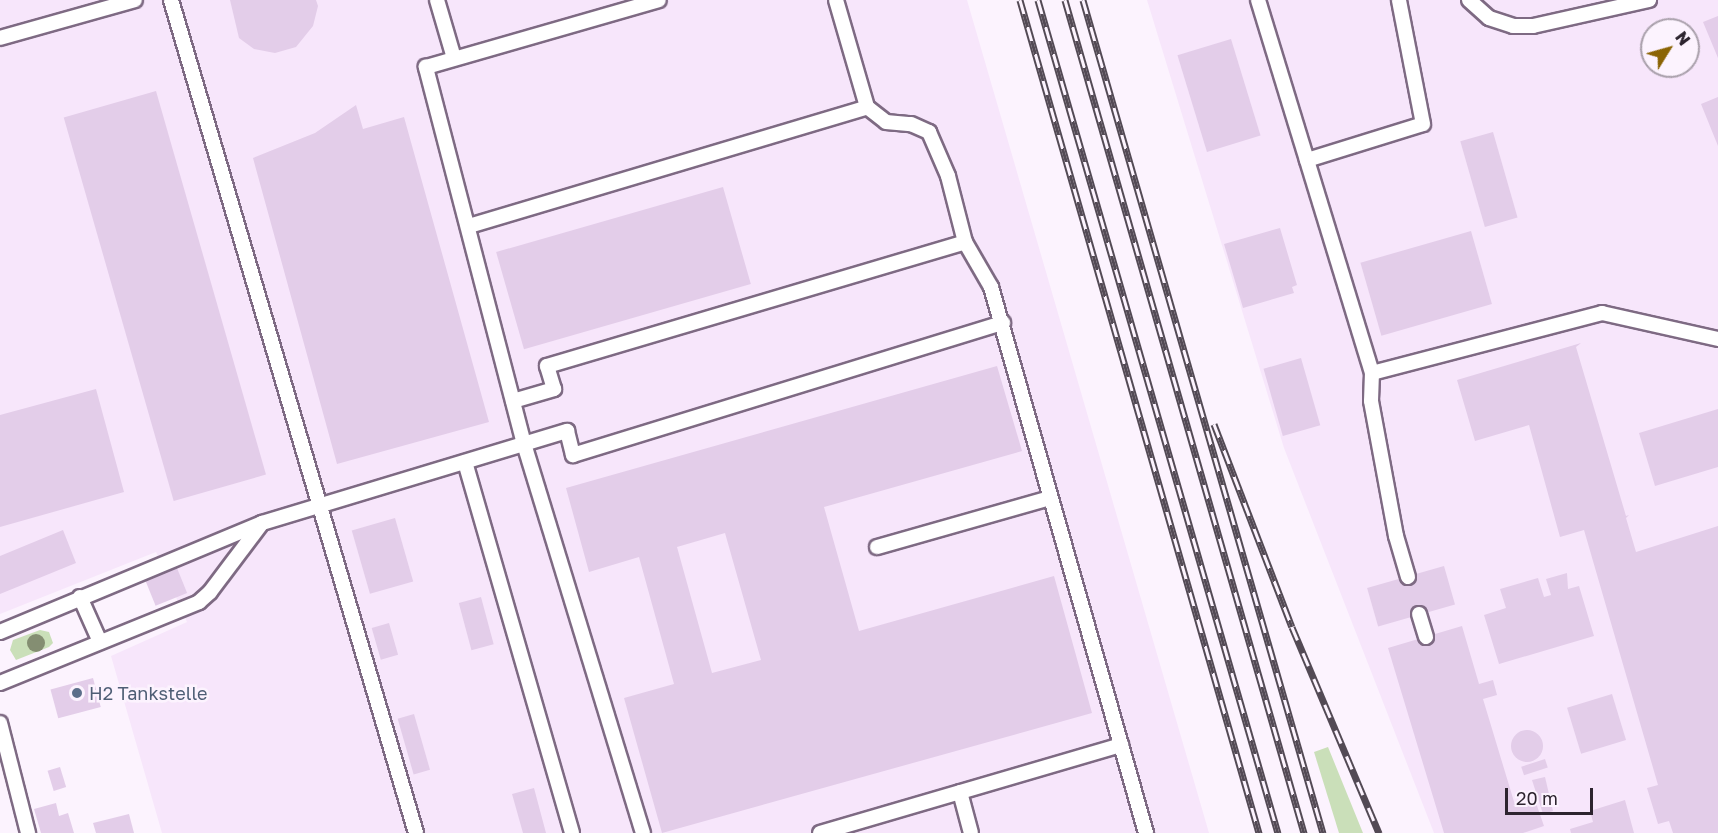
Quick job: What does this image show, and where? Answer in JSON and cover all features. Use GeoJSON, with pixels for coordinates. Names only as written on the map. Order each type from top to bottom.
{"type":"FeatureCollection","features":[{"type":"Feature","properties":{"kind":"lane"},"geometry":{"type":"LineString","coordinates":[[0,38],[90,7],[135,0]]}},
{"type":"Feature","properties":{"kind":"lane"},"geometry":{"type":"LineString","coordinates":[[171,0],[322,505],[416,833]]}},
{"type":"Feature","properties":{"kind":"lane"},"geometry":{"type":"LineString","coordinates":[[437,0],[454,58]]}},
{"type":"Feature","properties":{"kind":"lane"},"geometry":{"type":"LineString","coordinates":[[643,833],[524,444],[426,67],[659,0]]}},
{"type":"Feature","properties":{"kind":"lane"},"geometry":{"type":"LineString","coordinates":[[836,0],[867,107],[886,122],[911,124],[929,132],[948,176],[965,242],[991,287],[1146,833]]}},
{"type":"Feature","properties":{"kind":"lane"},"geometry":{"type":"LineString","coordinates":[[1258,0],[1372,373],[1371,401],[1396,536],[1408,577]]}},
{"type":"Feature","properties":{"kind":"lane"},"geometry":{"type":"LineString","coordinates":[[1307,160],[1423,124],[1399,0]]}},
{"type":"Feature","properties":{"kind":"lane"},"geometry":{"type":"LineString","coordinates":[[1469,0],[1490,18],[1513,26],[1533,26],[1649,0]]}},
{"type":"Feature","properties":{"kind":"lane"},"geometry":{"type":"LineString","coordinates":[[469,226],[867,107]]}},
{"type":"Feature","properties":{"kind":"lane"},"geometry":{"type":"LineString","coordinates":[[513,401],[554,389],[547,366],[965,242]]}},
{"type":"Feature","properties":{"kind":"lane"},"geometry":{"type":"LineString","coordinates":[[1372,373],[1602,313],[1718,339]]}},
{"type":"Feature","properties":{"kind":"lane"},"geometry":{"type":"LineString","coordinates":[[0,632],[262,523],[567,431],[573,455],[1003,323]]}},
{"type":"Feature","properties":{"kind":"lane"},"geometry":{"type":"LineString","coordinates":[[465,462],[572,833]]}},
{"type":"Feature","properties":{"kind":"lane"},"geometry":{"type":"LineString","coordinates":[[877,547],[1050,498]]}},
{"type":"Feature","properties":{"kind":"lane"},"geometry":{"type":"LineString","coordinates":[[0,683],[199,602],[210,592],[262,523]]}},
{"type":"Feature","properties":{"kind":"lane"},"geometry":{"type":"LineString","coordinates":[[80,597],[100,642]]}},
{"type":"Feature","properties":{"kind":"lane"},"geometry":{"type":"LineString","coordinates":[[1419,614],[1426,637]]}},
{"type":"Feature","properties":{"kind":"lane"},"geometry":{"type":"LineString","coordinates":[[0,723],[28,833]]}},
{"type":"Feature","properties":{"kind":"lane"},"geometry":{"type":"LineString","coordinates":[[820,833],[1121,745]]}},
{"type":"Feature","properties":{"kind":"lane"},"geometry":{"type":"LineString","coordinates":[[960,792],[971,833]]}},
{"type":"Feature","properties":{"kind":"shaded area"},"geometry":{"type":"Polygon","coordinates":[[[0,0],[967,0],[1209,833],[162,833],[111,656],[187,622],[156,552],[0,614],[0,0]]]}},
{"type":"Feature","properties":{"kind":"shaded area"},"geometry":{"type":"Polygon","coordinates":[[[1147,0],[1718,0],[1718,833],[1434,833],[1284,448],[1147,0]]]}},
{"type":"Feature","properties":{"kind":"green space"},"geometry":{"type":"Polygon","coordinates":[[[40,630],[49,632],[53,643],[49,647],[16,660],[10,650],[13,640],[40,630]]]}},
{"type":"Feature","properties":{"kind":"green space"},"geometry":{"type":"Polygon","coordinates":[[[1328,747],[1363,833],[1339,833],[1314,752],[1328,747]]]}},
{"type":"Feature","properties":{"kind":"building"},"geometry":{"type":"Polygon","coordinates":[[[230,0],[316,0],[318,6],[313,26],[296,47],[275,53],[254,49],[239,38],[230,0]]]}},
{"type":"Feature","properties":{"kind":"building"},"geometry":{"type":"Polygon","coordinates":[[[1718,16],[1718,58],[1703,22],[1718,16]]]}},
{"type":"Feature","properties":{"kind":"building"},"geometry":{"type":"Polygon","coordinates":[[[1231,39],[1261,136],[1207,152],[1177,55],[1231,39]]]}},
{"type":"Feature","properties":{"kind":"building"},"geometry":{"type":"Polygon","coordinates":[[[156,91],[266,475],[174,501],[64,117],[156,91]]]}},
{"type":"Feature","properties":{"kind":"building"},"geometry":{"type":"Polygon","coordinates":[[[1718,97],[1718,146],[1701,104],[1718,97]]]}},
{"type":"Feature","properties":{"kind":"building"},"geometry":{"type":"Polygon","coordinates":[[[356,105],[363,129],[404,117],[489,422],[337,464],[253,158],[315,133],[356,105]]]}},
{"type":"Feature","properties":{"kind":"building"},"geometry":{"type":"Polygon","coordinates":[[[1493,132],[1518,218],[1485,227],[1460,141],[1493,132]]]}},
{"type":"Feature","properties":{"kind":"building"},"geometry":{"type":"Polygon","coordinates":[[[723,187],[751,284],[524,349],[496,252],[723,187]]]}},
{"type":"Feature","properties":{"kind":"building"},"geometry":{"type":"Polygon","coordinates":[[[1280,228],[1297,285],[1292,287],[1294,293],[1243,308],[1224,244],[1280,228]]]}},
{"type":"Feature","properties":{"kind":"building"},"geometry":{"type":"Polygon","coordinates":[[[1471,231],[1492,304],[1381,336],[1360,263],[1471,231]]]}},
{"type":"Feature","properties":{"kind":"building"},"geometry":{"type":"Polygon","coordinates":[[[1581,343],[1576,347],[1626,516],[1629,515],[1626,518],[1636,552],[1718,526],[1718,833],[1673,833],[1669,821],[1658,824],[1647,788],[1658,785],[1584,530],[1560,537],[1529,425],[1475,441],[1457,380],[1581,343]]]}},
{"type":"Feature","properties":{"kind":"building"},"geometry":{"type":"Polygon","coordinates":[[[1301,358],[1320,425],[1283,436],[1264,369],[1301,358]]]}},
{"type":"Feature","properties":{"kind":"building"},"geometry":{"type":"Polygon","coordinates":[[[997,366],[1022,451],[824,507],[859,631],[1054,576],[1092,713],[662,833],[624,698],[674,684],[639,557],[589,572],[566,488],[997,366]],[[725,533],[677,547],[712,673],[761,660],[725,533]]]}},
{"type":"Feature","properties":{"kind":"building"},"geometry":{"type":"Polygon","coordinates":[[[96,389],[124,492],[0,527],[0,415],[96,389]]]}},
{"type":"Feature","properties":{"kind":"building"},"geometry":{"type":"Polygon","coordinates":[[[1718,409],[1718,467],[1655,486],[1639,433],[1718,409]]]}},
{"type":"Feature","properties":{"kind":"building"},"geometry":{"type":"Polygon","coordinates":[[[395,518],[413,581],[370,594],[352,530],[395,518]]]}},
{"type":"Feature","properties":{"kind":"building"},"geometry":{"type":"Polygon","coordinates":[[[63,530],[76,563],[0,594],[0,556],[63,530]]]}},
{"type":"Feature","properties":{"kind":"building"},"geometry":{"type":"Polygon","coordinates":[[[1444,566],[1455,604],[1378,627],[1367,588],[1444,566]]]}},
{"type":"Feature","properties":{"kind":"building"},"geometry":{"type":"Polygon","coordinates":[[[177,568],[187,593],[156,606],[145,581],[177,568]]]}},
{"type":"Feature","properties":{"kind":"building"},"geometry":{"type":"Polygon","coordinates":[[[1567,573],[1568,589],[1579,586],[1594,636],[1499,664],[1484,615],[1506,608],[1500,589],[1538,578],[1544,597],[1551,595],[1546,579],[1567,573]]]}},
{"type":"Feature","properties":{"kind":"building"},"geometry":{"type":"Polygon","coordinates":[[[481,597],[494,644],[471,650],[459,603],[481,597]]]}},
{"type":"Feature","properties":{"kind":"building"},"geometry":{"type":"Polygon","coordinates":[[[389,623],[398,655],[381,660],[372,628],[389,623]]]}},
{"type":"Feature","properties":{"kind":"building"},"geometry":{"type":"Polygon","coordinates":[[[1462,626],[1479,684],[1493,680],[1497,695],[1483,699],[1515,805],[1535,800],[1544,826],[1523,833],[1444,833],[1388,648],[1462,626]]]}},
{"type":"Feature","properties":{"kind":"building"},"geometry":{"type":"Polygon","coordinates":[[[93,678],[101,707],[58,718],[50,689],[93,678]]]}},
{"type":"Feature","properties":{"kind":"building"},"geometry":{"type":"Polygon","coordinates":[[[1612,694],[1626,740],[1581,754],[1567,708],[1612,694]]]}},
{"type":"Feature","properties":{"kind":"building"},"geometry":{"type":"Polygon","coordinates":[[[414,714],[430,770],[414,774],[398,719],[414,714]]]}},
{"type":"Feature","properties":{"kind":"building"},"geometry":{"type":"Polygon","coordinates":[[[1527,730],[1539,734],[1543,746],[1539,758],[1527,762],[1515,758],[1511,746],[1515,734],[1527,730]]]}},
{"type":"Feature","properties":{"kind":"building"},"geometry":{"type":"Polygon","coordinates":[[[1545,759],[1548,768],[1524,775],[1521,767],[1545,759]]]}},
{"type":"Feature","properties":{"kind":"building"},"geometry":{"type":"Polygon","coordinates":[[[60,767],[66,787],[54,791],[48,771],[60,767]]]}},
{"type":"Feature","properties":{"kind":"building"},"geometry":{"type":"Polygon","coordinates":[[[1545,777],[1553,811],[1543,814],[1532,780],[1545,777]]]}},
{"type":"Feature","properties":{"kind":"building"},"geometry":{"type":"Polygon","coordinates":[[[534,788],[546,833],[523,833],[512,794],[534,788]]]}},
{"type":"Feature","properties":{"kind":"building"},"geometry":{"type":"Polygon","coordinates":[[[1625,800],[1634,833],[1571,833],[1570,829],[1593,822],[1590,811],[1625,800]]]}},
{"type":"Feature","properties":{"kind":"building"},"geometry":{"type":"Polygon","coordinates":[[[56,803],[59,816],[68,813],[74,833],[41,833],[34,809],[56,803]]]}},
{"type":"Feature","properties":{"kind":"building"},"geometry":{"type":"Polygon","coordinates":[[[129,814],[134,833],[96,833],[93,823],[129,814]]]}},
{"type":"Feature","properties":{"kind":"railway"},"geometry":{"type":"LineString","coordinates":[[1020,0],[1259,833]]}},
{"type":"Feature","properties":{"kind":"railway"},"geometry":{"type":"LineString","coordinates":[[1038,0],[1278,833]]}},
{"type":"Feature","properties":{"kind":"railway"},"geometry":{"type":"LineString","coordinates":[[1065,0],[1304,833]]}},
{"type":"Feature","properties":{"kind":"railway"},"geometry":{"type":"LineString","coordinates":[[1083,0],[1323,833]]}},
{"type":"Feature","properties":{"kind":"railway"},"geometry":{"type":"LineString","coordinates":[[1214,424],[1292,627],[1379,833]]}},
{"type":"Feature","properties":{"kind":"place","name":"H2 Tankstelle"},"geometry":{"type":"Point","coordinates":[77,693]}}]}
